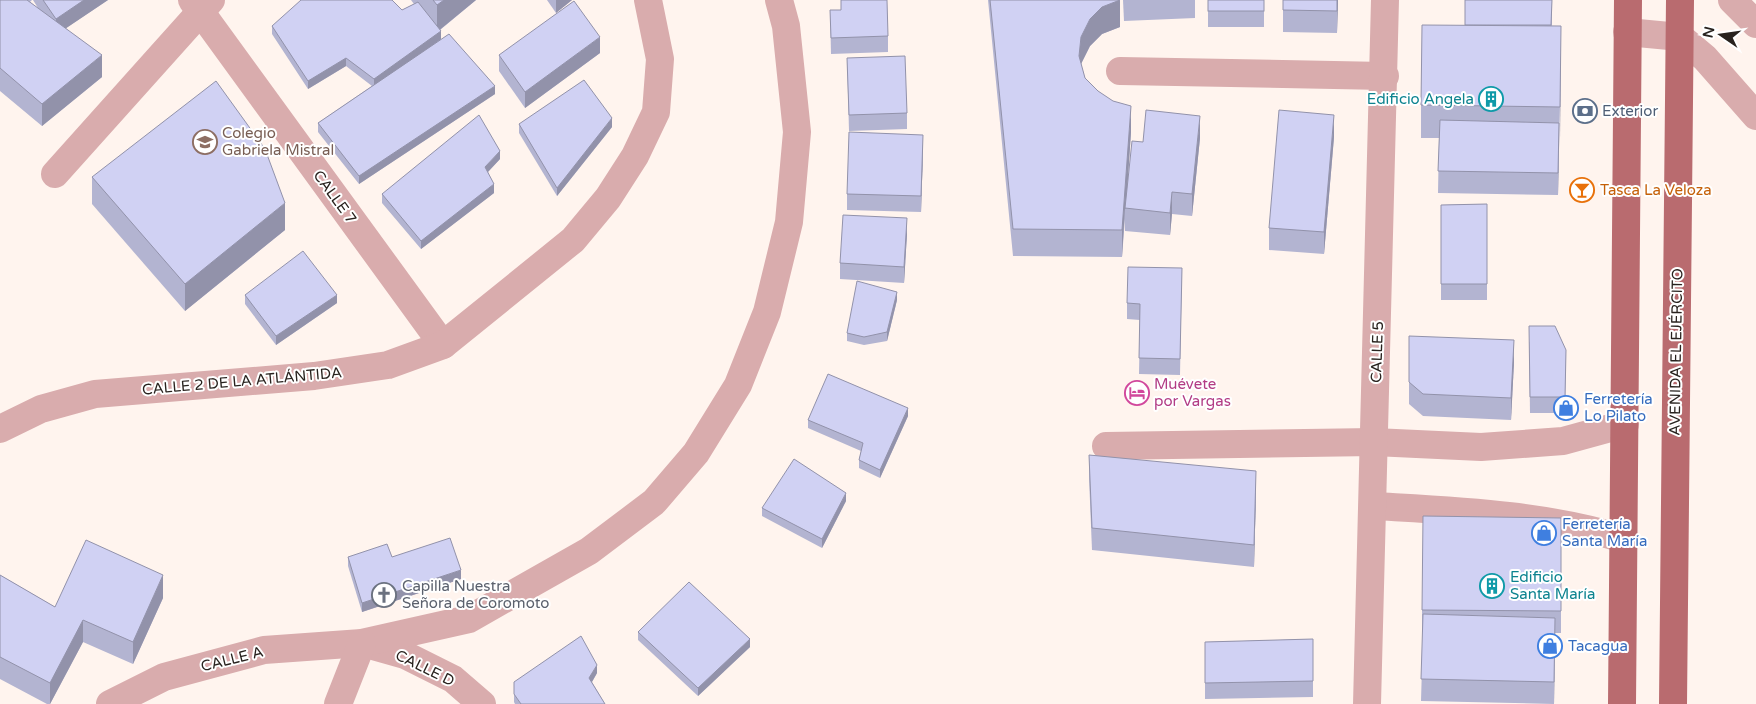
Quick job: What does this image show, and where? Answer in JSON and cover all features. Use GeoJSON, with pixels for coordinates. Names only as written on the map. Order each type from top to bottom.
{"type":"FeatureCollection","features":[{"type":"Feature","properties":{"kind":"main road"},"geometry":{"type":"LineString","coordinates":[[1622,704],[1626,424],[1628,0]]}},
{"type":"Feature","properties":{"kind":"main road","name":"AVENIDA EL EJÉRCITO"},"geometry":{"type":"LineString","coordinates":[[1672,704],[1680,0]]}},
{"type":"Feature","properties":{"kind":"street","name":"CALLE 2 DE LA ATLÁNTIDA"},"geometry":{"type":"LineString","coordinates":[[0,429],[41,409],[95,394],[314,376],[388,365],[443,345],[573,240],[608,198],[635,156],[656,112],[660,59],[648,0]]}},
{"type":"Feature","properties":{"kind":"street"},"geometry":{"type":"LineString","coordinates":[[338,704],[362,643],[469,619],[589,551],[654,502],[696,453],[738,385],[767,312],[789,222],[798,132],[786,26],[779,0]]}},
{"type":"Feature","properties":{"kind":"street","name":"CALLE 5"},"geometry":{"type":"LineString","coordinates":[[1367,704],[1385,76],[1385,0]]}},
{"type":"Feature","properties":{"kind":"street"},"geometry":{"type":"LineString","coordinates":[[1732,0],[1756,24]]}},
{"type":"Feature","properties":{"kind":"street","name":"CALLE 7"},"geometry":{"type":"LineString","coordinates":[[202,4],[443,345]]}},
{"type":"Feature","properties":{"kind":"street"},"geometry":{"type":"LineString","coordinates":[[55,174],[202,4]]}},
{"type":"Feature","properties":{"kind":"street"},"geometry":{"type":"LineString","coordinates":[[1627,32],[1680,37],[1705,58],[1756,116]]}},
{"type":"Feature","properties":{"kind":"street"},"geometry":{"type":"LineString","coordinates":[[1120,72],[1385,76]]}},
{"type":"Feature","properties":{"kind":"street"},"geometry":{"type":"LineString","coordinates":[[1106,446],[1374,442],[1481,447],[1564,441],[1626,424]]}},
{"type":"Feature","properties":{"kind":"street"},"geometry":{"type":"LineString","coordinates":[[1374,506],[1476,512],[1550,521],[1624,539]]}},
{"type":"Feature","properties":{"kind":"street","name":"CALLE A"},"geometry":{"type":"LineString","coordinates":[[110,704],[164,677],[264,650],[362,643]]}},
{"type":"Feature","properties":{"kind":"street","name":"CALLE D"},"geometry":{"type":"LineString","coordinates":[[362,643],[405,655],[453,679],[482,704]]}},
{"type":"Feature","properties":{"kind":"building"},"geometry":{"type":"Polygon","coordinates":[[[0,0],[27,0],[102,55],[42,104],[0,68],[0,0]]]}},
{"type":"Feature","properties":{"kind":"building"},"geometry":{"type":"Polygon","coordinates":[[[43,0],[84,0],[56,19],[43,0]]]}},
{"type":"Feature","properties":{"kind":"building"},"geometry":{"type":"Polygon","coordinates":[[[301,0],[392,0],[402,10],[418,2],[441,31],[374,79],[346,58],[308,81],[272,26],[301,0]]]}},
{"type":"Feature","properties":{"kind":"building"},"geometry":{"type":"Polygon","coordinates":[[[433,0],[444,0],[437,5],[433,0]]]}},
{"type":"Feature","properties":{"kind":"building"},"geometry":{"type":"Polygon","coordinates":[[[841,0],[887,0],[888,36],[831,38],[830,10],[841,10],[841,0]]]}},
{"type":"Feature","properties":{"kind":"building"},"geometry":{"type":"Polygon","coordinates":[[[990,0],[1120,0],[1102,7],[1090,19],[1081,37],[1079,56],[1085,78],[1098,91],[1113,101],[1131,106],[1122,230],[1013,229],[990,0]]]}},
{"type":"Feature","properties":{"kind":"building"},"geometry":{"type":"Polygon","coordinates":[[[1208,0],[1264,0],[1264,11],[1208,11],[1208,0]]]}},
{"type":"Feature","properties":{"kind":"building"},"geometry":{"type":"Polygon","coordinates":[[[1283,0],[1337,0],[1337,11],[1283,10],[1283,0]]]}},
{"type":"Feature","properties":{"kind":"building"},"geometry":{"type":"Polygon","coordinates":[[[1465,0],[1552,0],[1551,25],[1465,25],[1465,0]]]}},
{"type":"Feature","properties":{"kind":"building"},"geometry":{"type":"Polygon","coordinates":[[[574,1],[600,37],[525,92],[499,55],[574,1]]]}},
{"type":"Feature","properties":{"kind":"building"},"geometry":{"type":"Polygon","coordinates":[[[1422,25],[1561,26],[1560,107],[1421,105],[1422,25]]]}},
{"type":"Feature","properties":{"kind":"building"},"geometry":{"type":"Polygon","coordinates":[[[449,34],[495,86],[359,176],[318,123],[449,34]]]}},
{"type":"Feature","properties":{"kind":"building"},"geometry":{"type":"Polygon","coordinates":[[[905,56],[907,113],[849,115],[847,58],[905,56]]]}},
{"type":"Feature","properties":{"kind":"building"},"geometry":{"type":"Polygon","coordinates":[[[584,80],[612,118],[557,188],[519,124],[584,80]]]}},
{"type":"Feature","properties":{"kind":"building"},"geometry":{"type":"Polygon","coordinates":[[[216,81],[265,149],[285,203],[185,284],[92,177],[216,81]]]}},
{"type":"Feature","properties":{"kind":"building"},"geometry":{"type":"Polygon","coordinates":[[[1146,110],[1200,116],[1192,194],[1172,192],[1170,213],[1125,208],[1132,141],[1143,142],[1146,110]]]}},
{"type":"Feature","properties":{"kind":"building"},"geometry":{"type":"Polygon","coordinates":[[[1279,110],[1334,115],[1324,232],[1269,228],[1279,110]]]}},
{"type":"Feature","properties":{"kind":"building"},"geometry":{"type":"Polygon","coordinates":[[[479,115],[500,151],[485,167],[494,184],[421,241],[382,194],[479,115]]]}},
{"type":"Feature","properties":{"kind":"building"},"geometry":{"type":"Polygon","coordinates":[[[1440,120],[1559,123],[1558,173],[1438,171],[1440,120]]]}},
{"type":"Feature","properties":{"kind":"building"},"geometry":{"type":"Polygon","coordinates":[[[849,132],[923,135],[921,196],[847,194],[849,132]]]}},
{"type":"Feature","properties":{"kind":"building"},"geometry":{"type":"Polygon","coordinates":[[[1487,204],[1487,284],[1441,284],[1441,205],[1487,204]]]}},
{"type":"Feature","properties":{"kind":"building"},"geometry":{"type":"Polygon","coordinates":[[[843,215],[907,218],[904,267],[840,263],[843,215]]]}},
{"type":"Feature","properties":{"kind":"building"},"geometry":{"type":"Polygon","coordinates":[[[303,251],[337,295],[276,336],[245,295],[303,251]]]}},
{"type":"Feature","properties":{"kind":"building"},"geometry":{"type":"Polygon","coordinates":[[[1128,267],[1182,268],[1180,359],[1139,358],[1140,304],[1127,303],[1128,267]]]}},
{"type":"Feature","properties":{"kind":"building"},"geometry":{"type":"Polygon","coordinates":[[[857,281],[897,292],[887,332],[864,337],[847,333],[857,281]]]}},
{"type":"Feature","properties":{"kind":"building"},"geometry":{"type":"Polygon","coordinates":[[[1529,326],[1555,326],[1566,350],[1565,397],[1530,397],[1529,326]]]}},
{"type":"Feature","properties":{"kind":"building"},"geometry":{"type":"Polygon","coordinates":[[[1409,336],[1514,340],[1511,398],[1423,394],[1409,382],[1409,336]]]}},
{"type":"Feature","properties":{"kind":"building"},"geometry":{"type":"Polygon","coordinates":[[[828,374],[908,408],[880,470],[859,460],[863,443],[808,420],[828,374]]]}},
{"type":"Feature","properties":{"kind":"building"},"geometry":{"type":"Polygon","coordinates":[[[1089,455],[1256,471],[1254,545],[1092,528],[1089,455]]]}},
{"type":"Feature","properties":{"kind":"building"},"geometry":{"type":"Polygon","coordinates":[[[794,459],[846,493],[822,539],[762,508],[794,459]]]}},
{"type":"Feature","properties":{"kind":"building","name":"Edificio Santa María"},"geometry":{"type":"Polygon","coordinates":[[[1423,516],[1561,518],[1561,611],[1422,610],[1423,516]]]}},
{"type":"Feature","properties":{"kind":"building","name":"Capilla Nuestra Señora de Coromoto"},"geometry":{"type":"Polygon","coordinates":[[[450,538],[461,570],[362,603],[348,557],[387,544],[392,557],[450,538]]]}},
{"type":"Feature","properties":{"kind":"building"},"geometry":{"type":"Polygon","coordinates":[[[86,540],[163,575],[133,642],[83,620],[50,683],[0,657],[0,575],[55,607],[86,540]]]}},
{"type":"Feature","properties":{"kind":"building"},"geometry":{"type":"Polygon","coordinates":[[[689,582],[750,639],[698,688],[638,632],[689,582]]]}},
{"type":"Feature","properties":{"kind":"building"},"geometry":{"type":"Polygon","coordinates":[[[1423,614],[1555,618],[1554,682],[1421,679],[1423,614]]]}},
{"type":"Feature","properties":{"kind":"building"},"geometry":{"type":"Polygon","coordinates":[[[581,636],[597,665],[589,678],[605,704],[521,704],[514,694],[514,682],[581,636]]]}},
{"type":"Feature","properties":{"kind":"building"},"geometry":{"type":"Polygon","coordinates":[[[1313,639],[1313,681],[1205,683],[1205,642],[1313,639]]]}},
{"type":"Feature","properties":{"kind":"place","name":"Edificio Angela"},"geometry":{"type":"Point","coordinates":[1491,99]}},
{"type":"Feature","properties":{"kind":"place","name":"Exterior"},"geometry":{"type":"Point","coordinates":[1585,111]}},
{"type":"Feature","properties":{"kind":"place","name":"Colegio Gabriela Mistral"},"geometry":{"type":"Point","coordinates":[205,142]}},
{"type":"Feature","properties":{"kind":"place","name":"Tasca La Veloza"},"geometry":{"type":"Point","coordinates":[1582,190]}},
{"type":"Feature","properties":{"kind":"place","name":"Muévete por Vargas"},"geometry":{"type":"Point","coordinates":[1137,393]}},
{"type":"Feature","properties":{"kind":"place","name":"Ferretería Lo Pilato"},"geometry":{"type":"Point","coordinates":[1566,408]}},
{"type":"Feature","properties":{"kind":"place","name":"Ferretería Santa María"},"geometry":{"type":"Point","coordinates":[1544,533]}},
{"type":"Feature","properties":{"kind":"place","name":"Edificio Santa María"},"geometry":{"type":"Point","coordinates":[1492,586]}},
{"type":"Feature","properties":{"kind":"place","name":"Capilla Nuestra Señora de Coromoto"},"geometry":{"type":"Point","coordinates":[384,595]}},
{"type":"Feature","properties":{"kind":"place","name":"Tacagua"},"geometry":{"type":"Point","coordinates":[1550,646]}}]}
